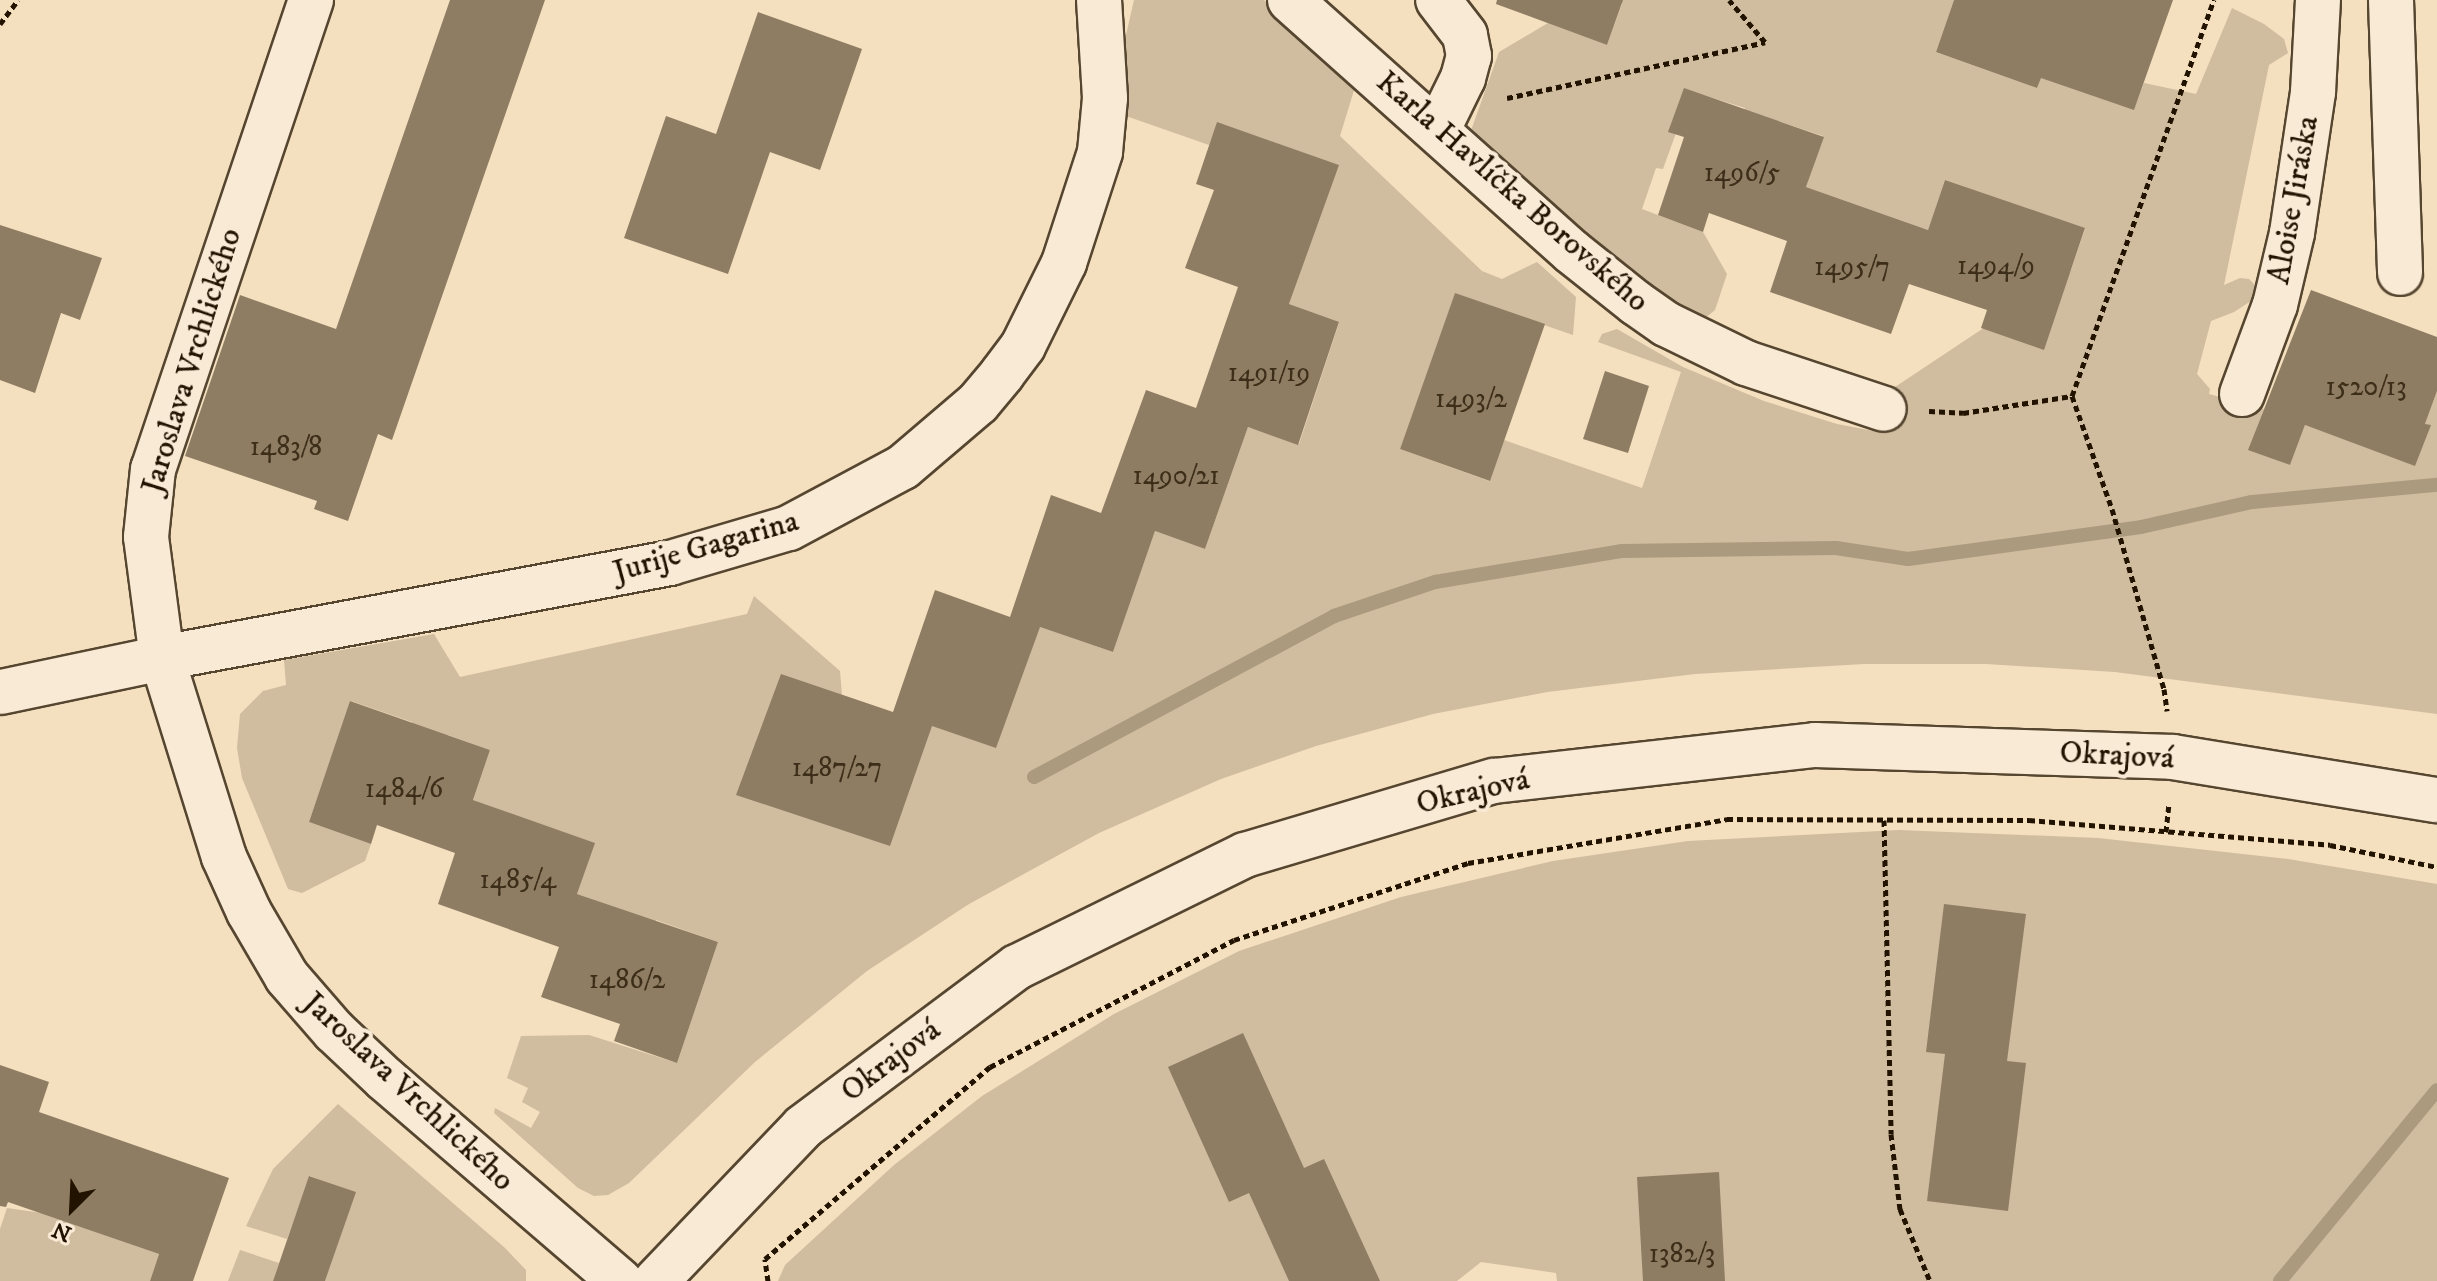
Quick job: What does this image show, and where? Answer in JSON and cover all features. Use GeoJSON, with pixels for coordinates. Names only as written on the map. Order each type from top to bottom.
{"type":"FeatureCollection","features":[{"type":"Feature","properties":{"kind":"street","name":"Jaroslava Vrchlického"},"geometry":{"type":"LineString","coordinates":[[311,0],[153,469],[146,537],[162,658],[224,857],[249,912],[287,977],[334,1031],[385,1079],[620,1281]]}},
{"type":"Feature","properties":{"kind":"street","name":"Jurije Gagarina"},"geometry":{"type":"LineString","coordinates":[[1,692],[162,658],[670,563],[789,528],[903,467],[978,403],[1002,374],[1023,346],[1064,263],[1100,152],[1105,98],[1099,0]]}},
{"type":"Feature","properties":{"kind":"street","name":"Karla Havlíčka Borovského"},"geometry":{"type":"LineString","coordinates":[[1290,0],[1572,252],[1666,324],[1746,363],[1884,409]]}},
{"type":"Feature","properties":{"kind":"street"},"geometry":{"type":"LineString","coordinates":[[1438,0],[1465,35],[1469,56],[1441,133]]}},
{"type":"Feature","properties":{"kind":"street","name":"Aloise Jiráska"},"geometry":{"type":"LineString","coordinates":[[2242,394],[2275,305],[2292,233],[2313,92],[2318,0]]}},
{"type":"Feature","properties":{"kind":"street"},"geometry":{"type":"LineString","coordinates":[[2391,0],[2400,273]]}},
{"type":"Feature","properties":{"kind":"street","name":"Okrajová"},"geometry":{"type":"LineString","coordinates":[[656,1281],[803,1127],[1017,967],[1245,855],[1494,781],[1815,745],[2173,757],[2437,800]]}},
{"type":"Feature","properties":{"kind":"path"},"geometry":{"type":"LineString","coordinates":[[0,24],[18,0]]}},
{"type":"Feature","properties":{"kind":"path"},"geometry":{"type":"LineString","coordinates":[[1441,133],[1480,104],[1765,42],[1729,0]]}},
{"type":"Feature","properties":{"kind":"path"},"geometry":{"type":"LineString","coordinates":[[2166,832],[2173,757],[2164,689],[2112,509],[2072,396],[2214,0]]}},
{"type":"Feature","properties":{"kind":"path"},"geometry":{"type":"LineString","coordinates":[[1884,409],[1963,413],[2072,396]]}},
{"type":"Feature","properties":{"kind":"path"},"geometry":{"type":"LineString","coordinates":[[768,1281],[765,1259],[990,1067],[1234,940],[1468,863],[1727,819],[2029,820],[2330,845],[2437,867]]}},
{"type":"Feature","properties":{"kind":"path"},"geometry":{"type":"LineString","coordinates":[[1884,820],[1891,1134],[1900,1209],[1930,1281]]}},
{"type":"Feature","properties":{"kind":"shaded area"},"geometry":{"type":"Polygon","coordinates":[[[1134,0],[1264,0],[1355,87],[1340,136],[1482,271],[1502,279],[1537,262],[1576,297],[1573,335],[1455,294],[1400,449],[1489,481],[1504,440],[1642,488],[1681,372],[1598,342],[1602,334],[1617,329],[1683,367],[1764,401],[1837,424],[1884,433],[1894,395],[1886,393],[2071,270],[2085,229],[1945,180],[1928,230],[1806,187],[1823,136],[1781,122],[1742,118],[1745,108],[1684,89],[1676,133],[1663,169],[1656,168],[1642,209],[1703,232],[1727,274],[1715,310],[1703,320],[1636,287],[1469,136],[1499,52],[1548,23],[1607,45],[1622,4],[1616,0],[1954,0],[1936,52],[2037,88],[2048,57],[2134,109],[2144,83],[2196,94],[2232,8],[2264,24],[2284,39],[2288,53],[2269,65],[2224,285],[2240,278],[2249,279],[2254,284],[2256,294],[2234,312],[2211,321],[2197,374],[2210,389],[2209,394],[2264,409],[2249,449],[2290,465],[2305,425],[2415,465],[2430,426],[2425,424],[2437,391],[2437,714],[2115,672],[1986,664],[1864,664],[1695,674],[1547,692],[1433,714],[1316,746],[1221,779],[1099,833],[969,904],[867,971],[755,1062],[629,1183],[608,1195],[594,1196],[578,1188],[494,1113],[495,1108],[531,1128],[540,1112],[522,1102],[528,1088],[507,1078],[521,1036],[589,1035],[677,1063],[718,942],[656,920],[652,931],[620,909],[577,894],[594,843],[473,800],[490,750],[448,735],[445,743],[409,731],[412,722],[351,701],[309,822],[371,844],[365,861],[302,893],[288,889],[242,778],[237,748],[240,714],[263,691],[286,685],[284,660],[434,634],[460,677],[747,614],[754,596],[840,671],[842,695],[932,726],[1040,627],[1113,652],[1155,531],[1205,549],[1248,427],[1299,444],[1339,323],[1289,304],[1338,165],[1218,123],[1209,145],[1126,116],[1126,35],[1134,0]]]}},
{"type":"Feature","properties":{"kind":"shaded area"},"geometry":{"type":"Polygon","coordinates":[[[1899,830],[2098,838],[2288,859],[2437,884],[2437,1281],[1557,1281],[1556,1273],[1481,1262],[1457,1281],[778,1281],[785,1265],[894,1165],[982,1096],[1114,1014],[1239,951],[1401,897],[1553,861],[1688,841],[1899,830]]]}},
{"type":"Feature","properties":{"kind":"shaded area"},"geometry":{"type":"Polygon","coordinates":[[[338,1104],[505,1248],[526,1270],[526,1281],[325,1281],[355,1192],[310,1176],[287,1239],[246,1226],[273,1169],[338,1104]]]}},
{"type":"Feature","properties":{"kind":"shaded area"},"geometry":{"type":"Polygon","coordinates":[[[7,1208],[42,1213],[159,1254],[150,1281],[0,1281],[0,1229],[7,1208]]]}},
{"type":"Feature","properties":{"kind":"shaded area"},"geometry":{"type":"Polygon","coordinates":[[[240,1250],[279,1263],[273,1281],[228,1281],[240,1250]]]}},
{"type":"Feature","properties":{"kind":"building"},"geometry":{"type":"Polygon","coordinates":[[[450,0],[545,0],[392,440],[378,434],[348,521],[314,509],[317,501],[185,456],[240,295],[336,329],[450,0]]]}},
{"type":"Feature","properties":{"kind":"building"},"geometry":{"type":"Polygon","coordinates":[[[1497,0],[1623,0],[1607,45],[1496,4],[1497,0]]]}},
{"type":"Feature","properties":{"kind":"building"},"geometry":{"type":"Polygon","coordinates":[[[1954,0],[2173,0],[2134,110],[2041,78],[2037,88],[1936,52],[1954,0]]]}},
{"type":"Feature","properties":{"kind":"building"},"geometry":{"type":"Polygon","coordinates":[[[758,12],[862,49],[820,170],[770,152],[728,274],[624,238],[666,116],[716,134],[758,12]]]}},
{"type":"Feature","properties":{"kind":"building"},"geometry":{"type":"Polygon","coordinates":[[[1684,88],[1824,137],[1806,187],[1928,230],[1945,180],[2085,228],[2044,350],[1981,328],[1987,310],[1909,284],[1891,334],[1770,292],[1787,241],[1709,213],[1703,232],[1658,215],[1684,137],[1668,132],[1684,88]]]}},
{"type":"Feature","properties":{"kind":"building"},"geometry":{"type":"Polygon","coordinates":[[[1217,122],[1339,165],[1289,304],[1339,322],[1298,445],[1248,427],[1205,549],[1155,531],[1113,652],[1040,627],[996,748],[932,726],[890,846],[736,795],[781,674],[893,712],[935,590],[1010,617],[1051,495],[1101,513],[1146,390],[1196,408],[1238,287],[1185,268],[1214,190],[1196,184],[1217,122]]]}},
{"type":"Feature","properties":{"kind":"building"},"geometry":{"type":"Polygon","coordinates":[[[0,225],[102,258],[80,320],[61,313],[35,393],[0,380],[0,225]]]}},
{"type":"Feature","properties":{"kind":"building"},"geometry":{"type":"Polygon","coordinates":[[[2311,290],[2437,337],[2437,391],[2425,424],[2431,425],[2415,466],[2305,425],[2290,465],[2248,450],[2311,290]]]}},
{"type":"Feature","properties":{"kind":"building"},"geometry":{"type":"Polygon","coordinates":[[[1455,293],[1545,324],[1490,481],[1400,449],[1455,293]]]}},
{"type":"Feature","properties":{"kind":"building"},"geometry":{"type":"Polygon","coordinates":[[[1605,371],[1649,386],[1628,453],[1583,439],[1605,371]]]}},
{"type":"Feature","properties":{"kind":"building"},"geometry":{"type":"Polygon","coordinates":[[[350,701],[490,750],[473,800],[595,843],[577,894],[718,942],[677,1063],[614,1041],[620,1024],[541,997],[559,947],[438,904],[455,853],[377,825],[371,844],[309,822],[350,701]]]}},
{"type":"Feature","properties":{"kind":"building"},"geometry":{"type":"Polygon","coordinates":[[[1944,904],[2026,914],[2007,1061],[2026,1063],[2008,1211],[1927,1201],[1945,1054],[1926,1052],[1944,904]]]}},
{"type":"Feature","properties":{"kind":"building"},"geometry":{"type":"Polygon","coordinates":[[[1243,1033],[1304,1168],[1324,1159],[1380,1281],[1289,1281],[1249,1193],[1229,1202],[1168,1067],[1243,1033]]]}},
{"type":"Feature","properties":{"kind":"building"},"geometry":{"type":"Polygon","coordinates":[[[0,1065],[49,1082],[39,1112],[229,1178],[193,1281],[150,1281],[159,1254],[8,1202],[6,1207],[0,1206],[0,1065]]]}},
{"type":"Feature","properties":{"kind":"building"},"geometry":{"type":"Polygon","coordinates":[[[1719,1172],[1725,1281],[1643,1281],[1637,1177],[1719,1172]]]}},
{"type":"Feature","properties":{"kind":"building"},"geometry":{"type":"Polygon","coordinates":[[[309,1176],[356,1192],[325,1281],[273,1281],[309,1176]]]}},
{"type":"Feature","properties":{"kind":"waterway"},"geometry":{"type":"LineString","coordinates":[[1034,777],[1334,616],[1435,582],[1622,551],[1836,548],[1908,559],[2141,527],[2252,502],[2437,485]]}},
{"type":"Feature","properties":{"kind":"waterway"},"geometry":{"type":"LineString","coordinates":[[2280,1281],[2437,1090]]}}]}
